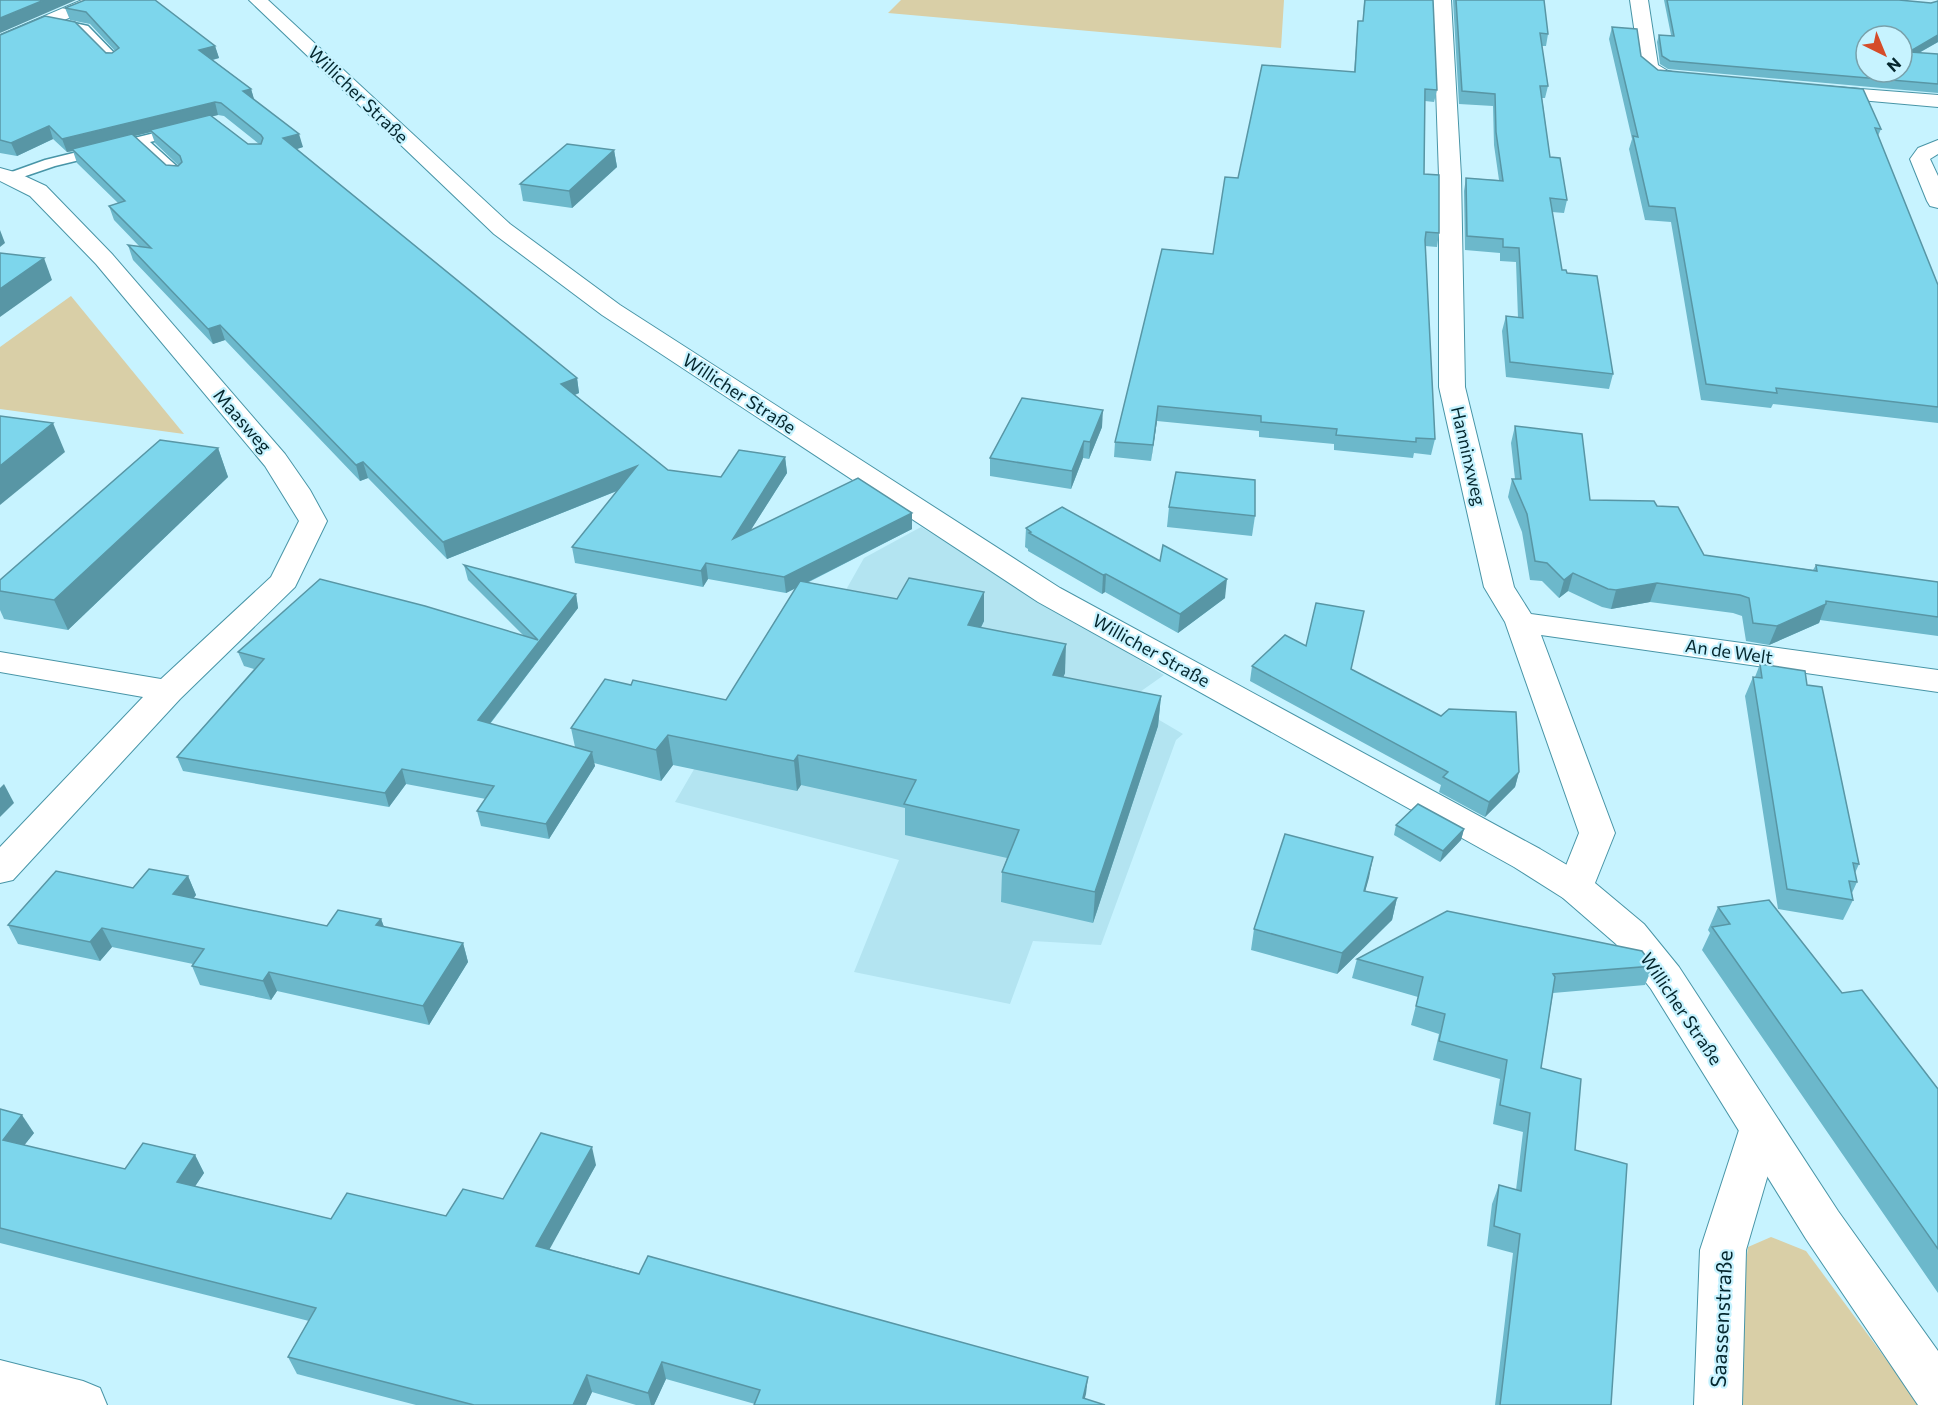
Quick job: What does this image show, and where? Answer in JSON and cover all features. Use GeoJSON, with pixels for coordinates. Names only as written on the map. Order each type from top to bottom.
{"type":"FeatureCollection","features":[{"type":"Feature","properties":{"kind":"street"},"geometry":{"type":"LineString","coordinates":[[0,42],[96,0]]}},
{"type":"Feature","properties":{"kind":"street","name":"Willicher Straße"},"geometry":{"type":"LineString","coordinates":[[258,0],[502,229],[611,310],[1049,595],[1527,858],[1576,888],[1630,934],[1665,978],[1760,1130],[1938,1392]]}},
{"type":"Feature","properties":{"kind":"street","name":"Hanninxweg"},"geometry":{"type":"LineString","coordinates":[[1442,0],[1450,186],[1452,387],[1499,587],[1521,622],[1597,833],[1576,888]]}},
{"type":"Feature","properties":{"kind":"street"},"geometry":{"type":"LineString","coordinates":[[1639,0],[1649,68],[1653,72],[1672,79],[1706,82]]}},
{"type":"Feature","properties":{"kind":"street"},"geometry":{"type":"LineString","coordinates":[[1799,90],[1938,101]]}},
{"type":"Feature","properties":{"kind":"street"},"geometry":{"type":"LineString","coordinates":[[1932,149],[1920,159],[1938,201]]}},
{"type":"Feature","properties":{"kind":"street","name":"Maasweg"},"geometry":{"type":"LineString","coordinates":[[0,870],[168,691],[284,581],[313,521],[296,490],[275,460],[104,259],[38,191],[5,175]]}},
{"type":"Feature","properties":{"kind":"street","name":"An de Welt"},"geometry":{"type":"LineString","coordinates":[[1521,622],[1938,681]]}},
{"type":"Feature","properties":{"kind":"street"},"geometry":{"type":"LineString","coordinates":[[0,662],[168,691]]}},
{"type":"Feature","properties":{"kind":"street","name":"Saassenstraße"},"geometry":{"type":"LineString","coordinates":[[1718,1405],[1723,1250],[1760,1130]]}},
{"type":"Feature","properties":{"kind":"street"},"geometry":{"type":"LineString","coordinates":[[0,1383],[83,1405]]}},
{"type":"Feature","properties":{"kind":"lane"},"geometry":{"type":"LineString","coordinates":[[47,21],[84,29],[115,60]]}},
{"type":"Feature","properties":{"kind":"lane"},"geometry":{"type":"LineString","coordinates":[[5,175],[196,127]]}},
{"type":"Feature","properties":{"kind":"lane"},"geometry":{"type":"LineString","coordinates":[[140,141],[177,174]]}},
{"type":"Feature","properties":{"kind":"shaded area"},"geometry":{"type":"Polygon","coordinates":[[[901,0],[1284,0],[1281,48],[888,13],[901,0]]]}},
{"type":"Feature","properties":{"kind":"shaded area"},"geometry":{"type":"Polygon","coordinates":[[[71,296],[184,434],[0,409],[0,347],[71,296]]]}},
{"type":"Feature","properties":{"kind":"shaded area"},"geometry":{"type":"Polygon","coordinates":[[[921,527],[1164,675],[1127,701],[1183,734],[1176,740],[1101,945],[1033,941],[1010,1004],[854,972],[899,860],[675,802],[789,606],[834,611],[864,558],[921,527]]]}},
{"type":"Feature","properties":{"kind":"shaded area"},"geometry":{"type":"Polygon","coordinates":[[[1771,1237],[1806,1251],[1920,1405],[1740,1405],[1741,1304],[1748,1247],[1771,1237]]]}},
{"type":"Feature","properties":{"kind":"building"},"geometry":{"type":"Polygon","coordinates":[[[0,0],[44,0],[0,18],[0,0]]]}},
{"type":"Feature","properties":{"kind":"building"},"geometry":{"type":"Polygon","coordinates":[[[85,0],[155,0],[215,46],[199,50],[251,89],[243,91],[299,134],[283,138],[577,378],[561,384],[668,470],[721,477],[739,450],[785,457],[733,539],[858,478],[912,513],[784,577],[706,563],[701,571],[572,547],[637,466],[443,542],[363,462],[356,465],[220,325],[208,329],[128,245],[151,248],[109,206],[125,201],[72,149],[132,134],[166,165],[178,166],[182,162],[180,156],[150,130],[210,115],[248,144],[261,144],[263,138],[261,135],[221,103],[215,102],[62,139],[49,126],[11,143],[0,140],[0,35],[45,16],[75,22],[106,53],[112,53],[119,48],[86,12],[65,8],[85,0]]]}},
{"type":"Feature","properties":{"kind":"building"},"geometry":{"type":"Polygon","coordinates":[[[1365,0],[1433,0],[1437,90],[1425,89],[1424,174],[1439,175],[1439,233],[1426,232],[1425,240],[1435,439],[1416,438],[1416,442],[1336,435],[1337,429],[1261,422],[1261,416],[1158,406],[1153,445],[1115,442],[1162,249],[1213,254],[1225,177],[1238,178],[1262,65],[1355,72],[1358,21],[1363,21],[1365,0]]]}},
{"type":"Feature","properties":{"kind":"building"},"geometry":{"type":"Polygon","coordinates":[[[1456,0],[1544,0],[1548,34],[1540,33],[1548,86],[1540,86],[1550,157],[1560,158],[1567,200],[1550,198],[1562,270],[1566,270],[1567,273],[1597,276],[1613,374],[1510,362],[1506,316],[1523,318],[1519,248],[1503,247],[1503,239],[1467,236],[1466,178],[1503,181],[1496,132],[1495,94],[1462,91],[1456,0]]]}},
{"type":"Feature","properties":{"kind":"building"},"geometry":{"type":"Polygon","coordinates":[[[1667,0],[1899,0],[1931,3],[1938,1],[1938,35],[1914,49],[1914,24],[1854,24],[1854,77],[1670,61],[1662,56],[1659,35],[1674,36],[1667,0]]]}},
{"type":"Feature","properties":{"kind":"building"},"geometry":{"type":"Polygon","coordinates":[[[1612,27],[1637,29],[1641,56],[1658,70],[1863,89],[1881,129],[1875,128],[1938,285],[1938,407],[1776,388],[1777,393],[1706,384],[1675,208],[1649,206],[1633,136],[1638,137],[1612,27]]]}},
{"type":"Feature","properties":{"kind":"building"},"geometry":{"type":"Polygon","coordinates":[[[1914,52],[1938,54],[1938,84],[1914,82],[1914,52]]]}},
{"type":"Feature","properties":{"kind":"building"},"geometry":{"type":"Polygon","coordinates":[[[567,144],[614,150],[569,191],[520,184],[567,144]]]}},
{"type":"Feature","properties":{"kind":"building"},"geometry":{"type":"Polygon","coordinates":[[[0,253],[44,258],[0,289],[0,253]]]}},
{"type":"Feature","properties":{"kind":"building"},"geometry":{"type":"Polygon","coordinates":[[[1022,398],[1103,410],[1090,442],[1084,441],[1072,471],[990,458],[1022,398]]]}},
{"type":"Feature","properties":{"kind":"building"},"geometry":{"type":"Polygon","coordinates":[[[0,416],[53,423],[0,466],[0,416]]]}},
{"type":"Feature","properties":{"kind":"building"},"geometry":{"type":"Polygon","coordinates":[[[1515,426],[1582,434],[1590,500],[1654,501],[1657,506],[1678,507],[1704,555],[1817,571],[1816,565],[1938,582],[1938,617],[1826,601],[1826,604],[1777,626],[1753,623],[1749,598],[1740,595],[1657,583],[1616,590],[1608,589],[1573,573],[1564,580],[1547,563],[1535,561],[1527,514],[1512,479],[1521,479],[1515,426]]]}},
{"type":"Feature","properties":{"kind":"building"},"geometry":{"type":"Polygon","coordinates":[[[160,440],[218,448],[54,600],[0,591],[0,580],[160,440]]]}},
{"type":"Feature","properties":{"kind":"building"},"geometry":{"type":"Polygon","coordinates":[[[1176,472],[1255,480],[1255,516],[1169,507],[1176,472]]]}},
{"type":"Feature","properties":{"kind":"building"},"geometry":{"type":"Polygon","coordinates":[[[1062,507],[1160,561],[1163,545],[1227,579],[1180,614],[1106,574],[1103,575],[1029,533],[1031,532],[1026,528],[1062,507]]]}},
{"type":"Feature","properties":{"kind":"building"},"geometry":{"type":"Polygon","coordinates":[[[464,565],[576,594],[478,720],[592,752],[546,824],[477,811],[494,786],[402,769],[385,793],[177,757],[264,659],[238,652],[320,579],[425,606],[538,640],[464,565]]]}},
{"type":"Feature","properties":{"kind":"building"},"geometry":{"type":"Polygon","coordinates":[[[909,578],[984,592],[968,625],[1066,644],[1053,675],[1161,696],[1095,892],[1002,872],[1019,830],[904,804],[916,780],[798,755],[794,761],[668,735],[656,750],[571,728],[605,679],[631,685],[633,680],[726,700],[800,581],[897,599],[909,578]]]}},
{"type":"Feature","properties":{"kind":"building"},"geometry":{"type":"Polygon","coordinates":[[[1316,603],[1364,611],[1351,669],[1441,716],[1449,709],[1516,712],[1519,772],[1489,802],[1443,777],[1448,772],[1252,666],[1285,635],[1306,646],[1316,603]]]}},
{"type":"Feature","properties":{"kind":"building"},"geometry":{"type":"Polygon","coordinates":[[[1760,664],[1805,671],[1807,685],[1822,687],[1859,864],[1853,863],[1857,882],[1849,881],[1853,900],[1787,889],[1753,677],[1762,678],[1760,664]]]}},
{"type":"Feature","properties":{"kind":"building"},"geometry":{"type":"Polygon","coordinates":[[[1418,804],[1464,829],[1443,851],[1396,825],[1418,804]]]}},
{"type":"Feature","properties":{"kind":"building"},"geometry":{"type":"Polygon","coordinates":[[[1285,834],[1373,857],[1364,891],[1397,898],[1342,953],[1254,929],[1285,834]]]}},
{"type":"Feature","properties":{"kind":"building"},"geometry":{"type":"Polygon","coordinates":[[[149,869],[188,876],[173,894],[327,926],[338,910],[381,919],[376,925],[463,943],[423,1006],[269,972],[263,981],[192,966],[204,949],[102,928],[90,942],[8,925],[56,871],[133,888],[149,869]]]}},
{"type":"Feature","properties":{"kind":"building"},"geometry":{"type":"Polygon","coordinates":[[[1769,900],[1842,993],[1862,990],[1938,1089],[1938,1249],[1712,927],[1730,924],[1718,907],[1769,900]]]}},
{"type":"Feature","properties":{"kind":"building"},"geometry":{"type":"Polygon","coordinates":[[[1447,911],[1642,951],[1653,966],[1553,974],[1555,977],[1541,1068],[1581,1079],[1575,1150],[1627,1164],[1611,1405],[1500,1405],[1520,1234],[1494,1226],[1499,1185],[1521,1191],[1530,1113],[1500,1105],[1507,1060],[1439,1041],[1445,1014],[1416,1006],[1423,977],[1357,959],[1447,911]]]}},
{"type":"Feature","properties":{"kind":"building"},"geometry":{"type":"Polygon","coordinates":[[[0,1109],[22,1115],[3,1140],[125,1169],[143,1143],[195,1155],[177,1182],[331,1219],[347,1193],[446,1216],[463,1189],[503,1199],[541,1133],[592,1147],[536,1246],[639,1274],[648,1256],[1088,1377],[1083,1398],[1105,1405],[754,1405],[760,1390],[662,1362],[648,1393],[587,1375],[573,1405],[474,1405],[288,1357],[316,1308],[0,1228],[0,1109]]]}}]}
